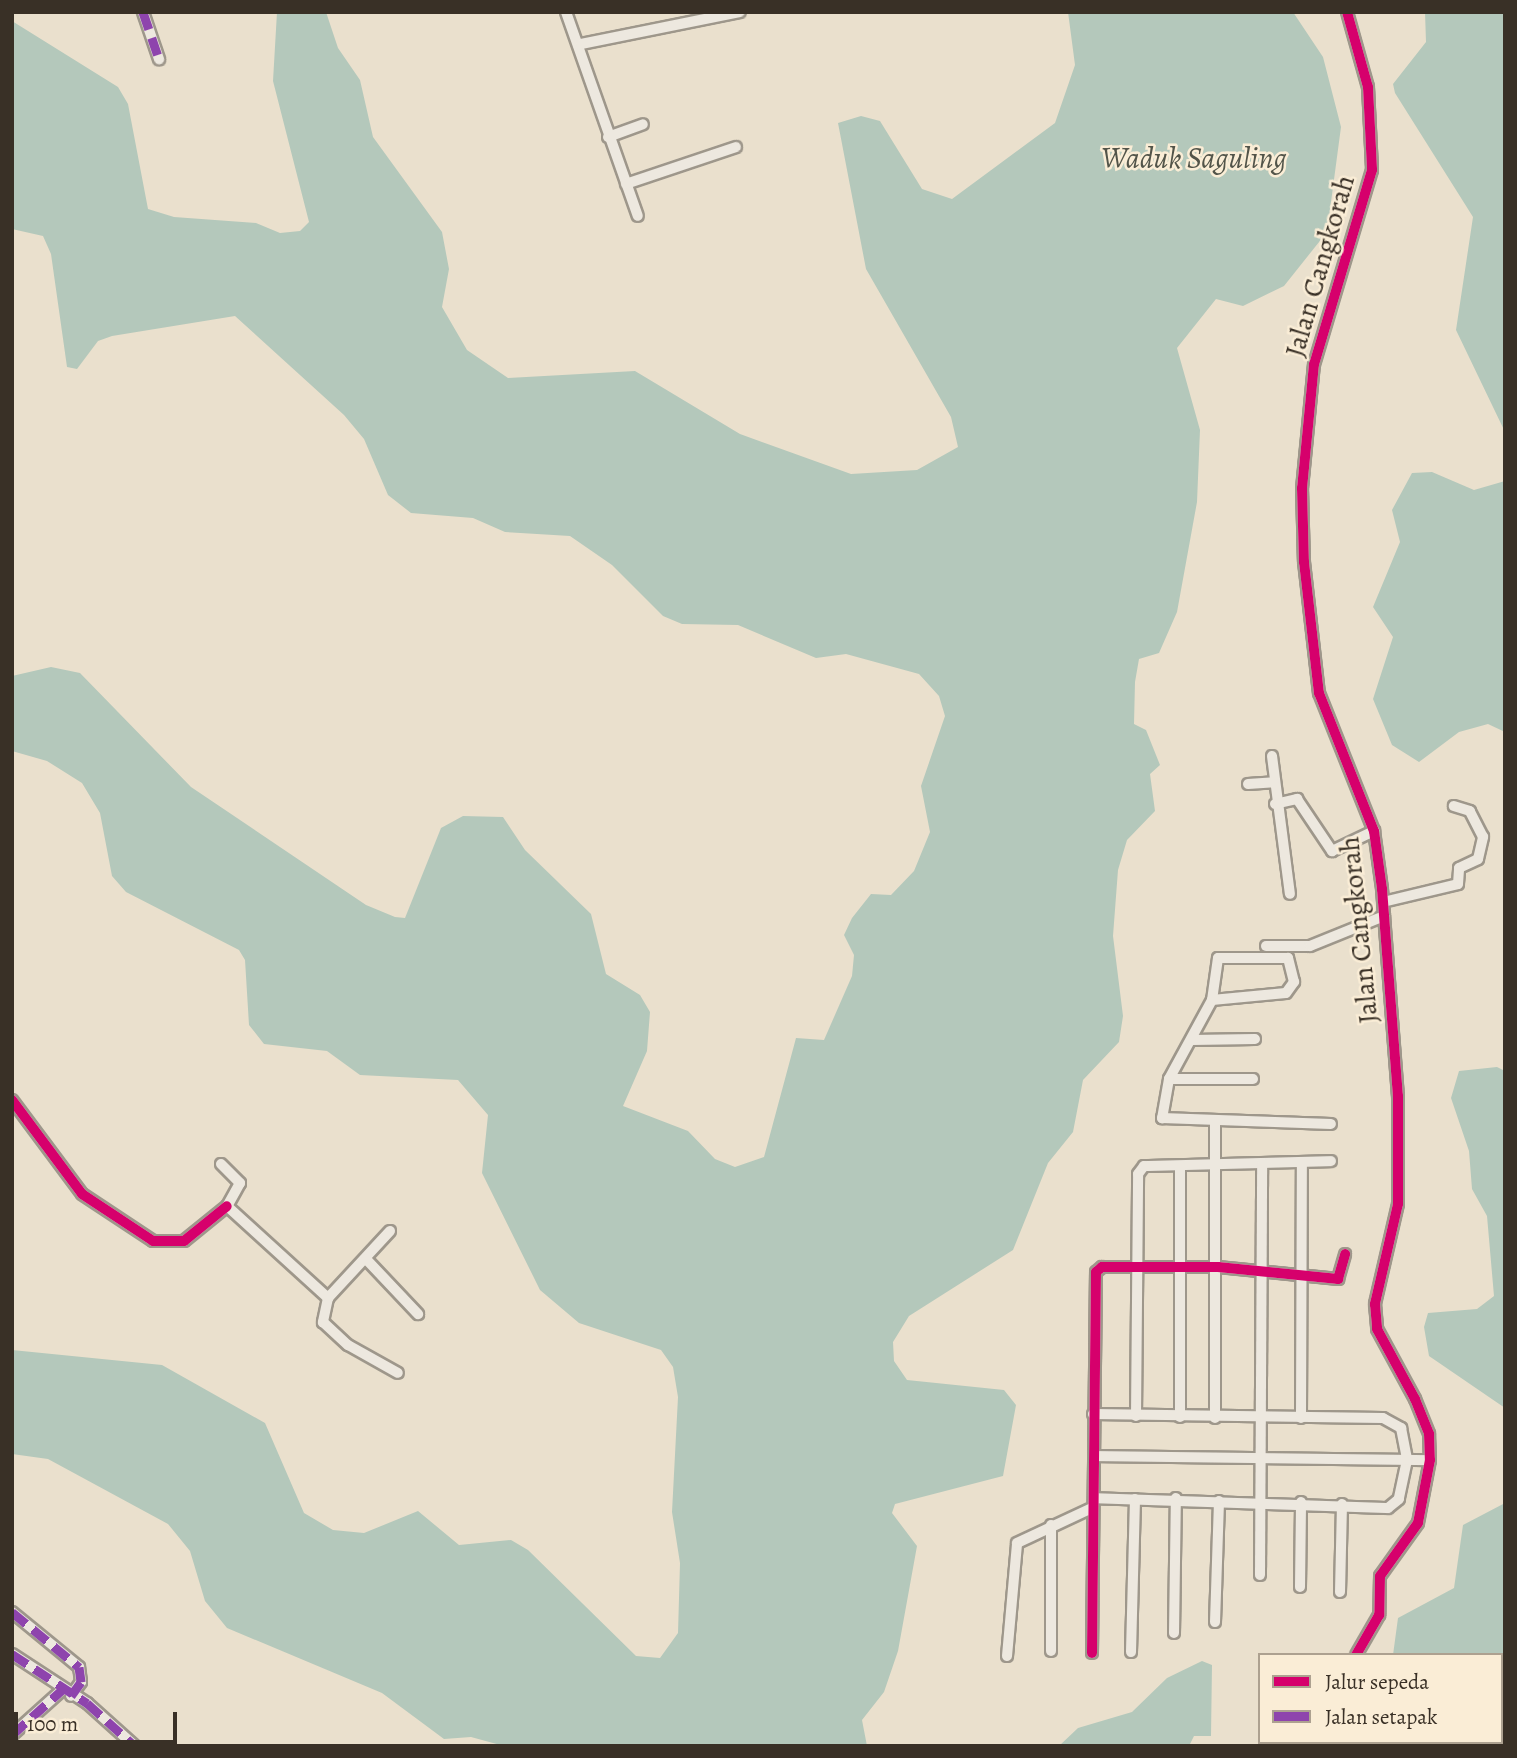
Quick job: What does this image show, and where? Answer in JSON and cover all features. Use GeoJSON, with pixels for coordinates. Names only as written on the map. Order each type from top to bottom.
{"type":"FeatureCollection","features":[{"type":"Feature","properties":{"kind":"street"},"geometry":{"type":"LineString","coordinates":[[143,12],[159,59]]}},
{"type":"Feature","properties":{"kind":"street"},"geometry":{"type":"LineString","coordinates":[[566,12],[581,44],[608,137],[638,216]]}},
{"type":"Feature","properties":{"kind":"street"},"geometry":{"type":"LineString","coordinates":[[581,44],[740,12]]}},
{"type":"Feature","properties":{"kind":"street","name":"Jalan Cangkorah"},"geometry":{"type":"LineString","coordinates":[[1347,12],[1368,87],[1372,170],[1314,364],[1302,510],[1319,693],[1374,831],[1384,916],[1398,1096],[1398,1204],[1375,1316],[1429,1434],[1430,1460],[1418,1523],[1376,1586],[1375,1625],[1357,1653]]}},
{"type":"Feature","properties":{"kind":"street"},"geometry":{"type":"LineString","coordinates":[[608,137],[643,124]]}},
{"type":"Feature","properties":{"kind":"street"},"geometry":{"type":"LineString","coordinates":[[626,184],[736,148]]}},
{"type":"Feature","properties":{"kind":"street"},"geometry":{"type":"LineString","coordinates":[[1272,756],[1275,804],[1290,894]]}},
{"type":"Feature","properties":{"kind":"street"},"geometry":{"type":"LineString","coordinates":[[1248,784],[1274,782]]}},
{"type":"Feature","properties":{"kind":"street"},"geometry":{"type":"LineString","coordinates":[[1275,804],[1297,799],[1332,851],[1374,831]]}},
{"type":"Feature","properties":{"kind":"street"},"geometry":{"type":"LineString","coordinates":[[1382,902],[1458,884],[1459,868],[1478,859],[1482,837],[1470,811],[1454,806]]}},
{"type":"Feature","properties":{"kind":"street"},"geometry":{"type":"LineString","coordinates":[[1266,946],[1310,946],[1384,916]]}},
{"type":"Feature","properties":{"kind":"street"},"geometry":{"type":"LineString","coordinates":[[1212,1000],[1286,993],[1294,982],[1288,958],[1218,958],[1212,1000],[1169,1080],[1165,1122],[1331,1124]]}},
{"type":"Feature","properties":{"kind":"street"},"geometry":{"type":"LineString","coordinates":[[1192,1040],[1255,1039]]}},
{"type":"Feature","properties":{"kind":"street"},"geometry":{"type":"LineString","coordinates":[[1169,1080],[1253,1079]]}},
{"type":"Feature","properties":{"kind":"street"},"geometry":{"type":"LineString","coordinates":[[12,1100],[82,1194],[153,1241],[184,1241],[227,1206],[240,1183],[221,1164]]}},
{"type":"Feature","properties":{"kind":"street"},"geometry":{"type":"LineString","coordinates":[[1215,1418],[1218,1267],[1216,1122]]}},
{"type":"Feature","properties":{"kind":"street"},"geometry":{"type":"LineString","coordinates":[[1136,1416],[1138,1174],[1144,1166],[1331,1161]]}},
{"type":"Feature","properties":{"kind":"street"},"geometry":{"type":"LineString","coordinates":[[1301,1418],[1302,1162]]}},
{"type":"Feature","properties":{"kind":"street"},"geometry":{"type":"LineString","coordinates":[[1260,1575],[1262,1418],[1258,1274],[1262,1163]]}},
{"type":"Feature","properties":{"kind":"street"},"geometry":{"type":"LineString","coordinates":[[1180,1166],[1180,1417]]}},
{"type":"Feature","properties":{"kind":"street"},"geometry":{"type":"LineString","coordinates":[[227,1206],[328,1298]]}},
{"type":"Feature","properties":{"kind":"street"},"geometry":{"type":"LineString","coordinates":[[390,1231],[328,1298],[326,1326],[398,1373]]}},
{"type":"Feature","properties":{"kind":"street"},"geometry":{"type":"LineString","coordinates":[[1093,1653],[1096,1272],[1139,1267],[1218,1267],[1258,1274],[1338,1279],[1345,1254]]}},
{"type":"Feature","properties":{"kind":"street"},"geometry":{"type":"LineString","coordinates":[[366,1259],[418,1314]]}},
{"type":"Feature","properties":{"kind":"street"},"geometry":{"type":"LineString","coordinates":[[1007,1656],[1017,1543],[1093,1503],[1175,1498],[1219,1501],[1261,1499],[1388,1508],[1399,1499],[1407,1460],[1396,1423],[1301,1418],[1093,1414]]}},
{"type":"Feature","properties":{"kind":"street"},"geometry":{"type":"LineString","coordinates":[[1095,1456],[1430,1460]]}},
{"type":"Feature","properties":{"kind":"street"},"geometry":{"type":"LineString","coordinates":[[1174,1633],[1175,1498]]}},
{"type":"Feature","properties":{"kind":"street"},"geometry":{"type":"LineString","coordinates":[[1131,1652],[1135,1499]]}},
{"type":"Feature","properties":{"kind":"street"},"geometry":{"type":"LineString","coordinates":[[1216,1622],[1219,1501]]}},
{"type":"Feature","properties":{"kind":"street"},"geometry":{"type":"LineString","coordinates":[[1300,1587],[1301,1502]]}},
{"type":"Feature","properties":{"kind":"street"},"geometry":{"type":"LineString","coordinates":[[1340,1592],[1342,1504]]}},
{"type":"Feature","properties":{"kind":"street"},"geometry":{"type":"LineString","coordinates":[[1051,1525],[1051,1651]]}},
{"type":"Feature","properties":{"kind":"street"},"geometry":{"type":"LineString","coordinates":[[12,1612],[79,1667],[81,1682],[12,1735]]}},
{"type":"Feature","properties":{"kind":"street"},"geometry":{"type":"LineString","coordinates":[[12,1654],[66,1693],[128,1744]]}},
{"type":"Feature","properties":{"kind":"water","name":"Waduk Saguling"},"geometry":{"type":"Polygon","coordinates":[[[277,12],[326,12],[338,48],[360,80],[373,137],[442,232],[449,269],[442,307],[467,350],[508,378],[635,371],[740,434],[851,474],[917,470],[958,447],[951,417],[866,269],[838,123],[861,116],[880,121],[922,189],[952,199],[1055,123],[1075,65],[1068,12],[1293,12],[1323,57],[1341,127],[1327,232],[1284,286],[1243,306],[1216,299],[1177,348],[1200,430],[1197,502],[1177,612],[1159,653],[1139,659],[1135,682],[1134,724],[1146,730],[1160,765],[1150,774],[1155,811],[1127,840],[1118,870],[1113,936],[1123,1016],[1119,1042],[1083,1080],[1073,1132],[1048,1163],[1013,1250],[909,1316],[893,1342],[894,1361],[907,1380],[1004,1390],[1016,1405],[1003,1476],[895,1504],[892,1513],[917,1546],[898,1651],[884,1692],[862,1720],[867,1746],[504,1746],[471,1737],[444,1739],[382,1693],[227,1628],[205,1601],[190,1551],[168,1524],[48,1459],[12,1454],[12,1350],[162,1365],[265,1423],[304,1513],[333,1530],[364,1533],[418,1511],[459,1545],[511,1540],[528,1550],[636,1656],[660,1658],[678,1633],[680,1563],[672,1512],[678,1397],[673,1367],[661,1350],[579,1323],[540,1290],[482,1173],[488,1115],[458,1080],[360,1075],[327,1051],[264,1044],[249,1025],[245,960],[239,950],[126,892],[112,876],[100,813],[82,783],[47,761],[12,751],[12,676],[51,667],[80,673],[191,787],[366,905],[395,917],[405,918],[441,828],[463,816],[503,817],[525,850],[591,914],[606,974],[640,995],[650,1012],[647,1051],[623,1106],[688,1131],[715,1159],[735,1167],[764,1157],[796,1038],[824,1040],[852,976],[854,955],[844,935],[852,918],[871,894],[891,895],[914,871],[930,832],[921,786],[945,716],[939,696],[919,674],[846,654],[816,658],[738,625],[682,624],[663,616],[612,565],[570,536],[505,532],[473,518],[411,513],[388,495],[364,439],[344,415],[235,316],[112,336],[98,341],[77,369],[67,367],[51,254],[43,236],[12,229],[12,21],[118,87],[128,104],[148,209],[174,217],[256,223],[280,233],[300,231],[309,222],[273,81],[277,12]]]}},
{"type":"Feature","properties":{"kind":"water"},"geometry":{"type":"Polygon","coordinates":[[[1425,12],[1505,12],[1505,432],[1456,330],[1473,217],[1395,93],[1393,84],[1426,42],[1425,12]]]}},
{"type":"Feature","properties":{"kind":"water"},"geometry":{"type":"Polygon","coordinates":[[[1432,472],[1474,490],[1505,481],[1505,732],[1488,724],[1459,732],[1419,762],[1392,745],[1373,699],[1393,637],[1373,607],[1400,542],[1392,510],[1412,473],[1432,472]]]}},
{"type":"Feature","properties":{"kind":"water"},"geometry":{"type":"Polygon","coordinates":[[[1497,1067],[1505,1071],[1505,1408],[1429,1356],[1424,1327],[1428,1313],[1477,1309],[1494,1296],[1487,1216],[1472,1189],[1469,1151],[1451,1098],[1459,1071],[1497,1067]]]}},
{"type":"Feature","properties":{"kind":"water"},"geometry":{"type":"Polygon","coordinates":[[[1505,1503],[1505,1746],[1357,1746],[1503,1744],[1503,1653],[1393,1653],[1398,1618],[1454,1588],[1463,1525],[1505,1503]]]}},
{"type":"Feature","properties":{"kind":"water"},"geometry":{"type":"Polygon","coordinates":[[[1202,1661],[1212,1665],[1211,1736],[1194,1736],[1189,1746],[1059,1746],[1078,1728],[1132,1712],[1167,1678],[1202,1661]]]}},
{"type":"Feature","properties":{"kind":"marked path"},"geometry":{"type":"LineString","coordinates":[[143,12],[159,59]]}},
{"type":"Feature","properties":{"kind":"marked path"},"geometry":{"type":"LineString","coordinates":[[12,1612],[79,1667],[81,1682],[71,1696]]}},
{"type":"Feature","properties":{"kind":"marked path"},"geometry":{"type":"LineString","coordinates":[[12,1654],[87,1703],[135,1746]]}},
{"type":"Feature","properties":{"kind":"marked path"},"geometry":{"type":"LineString","coordinates":[[12,1735],[62,1690]]}},
{"type":"Feature","properties":{"kind":"cycle path"},"geometry":{"type":"LineString","coordinates":[[1347,12],[1368,87],[1372,170],[1314,364],[1302,488],[1304,562],[1319,693],[1374,831],[1382,889],[1398,1096],[1398,1204],[1375,1304],[1377,1329],[1415,1399],[1429,1434],[1430,1460],[1418,1523],[1380,1576],[1379,1615],[1357,1653]]}},
{"type":"Feature","properties":{"kind":"cycle path"},"geometry":{"type":"LineString","coordinates":[[12,1100],[82,1194],[153,1241],[184,1241],[227,1206]]}},
{"type":"Feature","properties":{"kind":"cycle path"},"geometry":{"type":"LineString","coordinates":[[1092,1653],[1096,1272],[1102,1267],[1218,1267],[1338,1279],[1345,1254]]}}]}
